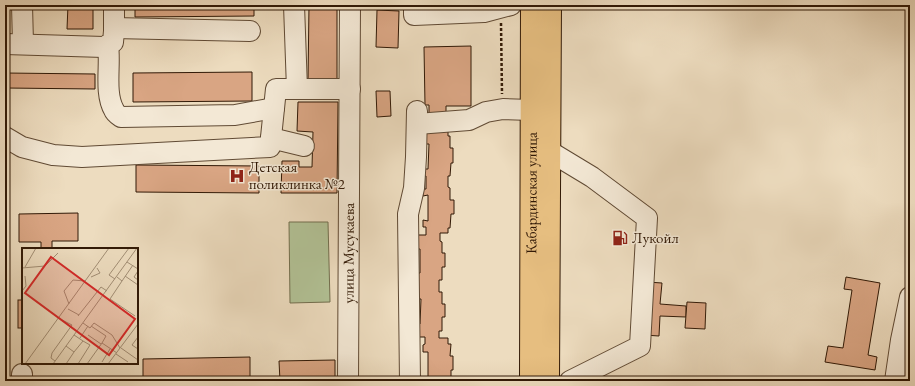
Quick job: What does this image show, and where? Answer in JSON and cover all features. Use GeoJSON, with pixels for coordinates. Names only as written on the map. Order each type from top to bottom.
{"type":"FeatureCollection","features":[{"type":"Feature","properties":{"kind":"main road","name":"Кабардинская улица"},"geometry":{"type":"LineString","coordinates":[[531,381],[530,110],[532,5]]}},
{"type":"Feature","properties":{"kind":"main road","name":"Кабардинская улица"},"geometry":{"type":"LineString","coordinates":[[548,381],[550,5]]}},
{"type":"Feature","properties":{"kind":"street"},"geometry":{"type":"LineString","coordinates":[[22,5],[14,44],[104,47],[111,37]]}},
{"type":"Feature","properties":{"kind":"street"},"geometry":{"type":"LineString","coordinates":[[114,5],[110,56],[110,102],[114,111],[121,116],[235,115],[274,108]]}},
{"type":"Feature","properties":{"kind":"street"},"geometry":{"type":"LineString","coordinates":[[294,5],[297,89]]}},
{"type":"Feature","properties":{"kind":"street","name":"улица Мусукаева"},"geometry":{"type":"LineString","coordinates":[[348,381],[350,5]]}},
{"type":"Feature","properties":{"kind":"street"},"geometry":{"type":"LineString","coordinates":[[414,5],[414,15],[484,12],[511,5]]}},
{"type":"Feature","properties":{"kind":"street"},"geometry":{"type":"LineString","coordinates":[[111,37],[250,31]]}},
{"type":"Feature","properties":{"kind":"street"},"geometry":{"type":"LineString","coordinates":[[5,137],[22,147],[53,155],[82,156],[270,147],[276,89],[350,90]]}},
{"type":"Feature","properties":{"kind":"street"},"geometry":{"type":"LineString","coordinates":[[410,381],[408,214],[414,188],[417,117],[468,120],[486,112],[503,109],[530,110]]}},
{"type":"Feature","properties":{"kind":"street"},"geometry":{"type":"LineString","coordinates":[[271,138],[304,146]]}},
{"type":"Feature","properties":{"kind":"street"},"geometry":{"type":"LineString","coordinates":[[549,151],[592,177],[646,218],[640,346],[570,381]]}},
{"type":"Feature","properties":{"kind":"street"},"geometry":{"type":"LineString","coordinates":[[895,381],[901,340],[910,297]]}},
{"type":"Feature","properties":{"kind":"green space"},"geometry":{"type":"Polygon","coordinates":[[[289,222],[328,222],[330,302],[290,303],[289,222]]]}},
{"type":"Feature","properties":{"kind":"building"},"geometry":{"type":"Polygon","coordinates":[[[68,5],[93,5],[93,29],[67,29],[68,5]]]}},
{"type":"Feature","properties":{"kind":"building"},"geometry":{"type":"Polygon","coordinates":[[[135,5],[254,5],[254,16],[135,17],[135,5]]]}},
{"type":"Feature","properties":{"kind":"building"},"geometry":{"type":"Polygon","coordinates":[[[309,5],[337,5],[337,81],[308,81],[309,5]]]}},
{"type":"Feature","properties":{"kind":"building"},"geometry":{"type":"Polygon","coordinates":[[[377,10],[399,11],[398,48],[376,47],[377,10]]]}},
{"type":"Feature","properties":{"kind":"building"},"geometry":{"type":"Polygon","coordinates":[[[471,46],[471,106],[446,106],[446,114],[429,114],[429,105],[425,105],[424,47],[471,46]]]}},
{"type":"Feature","properties":{"kind":"building"},"geometry":{"type":"Polygon","coordinates":[[[252,72],[252,101],[133,102],[133,73],[252,72]]]}},
{"type":"Feature","properties":{"kind":"building"},"geometry":{"type":"Polygon","coordinates":[[[5,73],[95,74],[95,89],[6,88],[5,96],[5,73]]]}},
{"type":"Feature","properties":{"kind":"building"},"geometry":{"type":"Polygon","coordinates":[[[376,91],[390,91],[391,116],[377,117],[376,91]]]}},
{"type":"Feature","properties":{"kind":"building"},"geometry":{"type":"Polygon","coordinates":[[[298,102],[338,102],[337,193],[281,193],[282,161],[299,161],[299,167],[312,167],[313,132],[297,131],[298,102]]]}},
{"type":"Feature","properties":{"kind":"building"},"geometry":{"type":"Polygon","coordinates":[[[426,130],[448,131],[448,136],[450,136],[450,148],[453,148],[453,163],[451,163],[450,176],[448,176],[448,187],[450,188],[450,200],[454,200],[454,214],[451,214],[448,233],[440,233],[442,253],[445,253],[445,267],[442,267],[442,280],[439,280],[439,292],[442,292],[442,304],[445,304],[445,317],[442,317],[442,331],[439,331],[439,338],[448,338],[448,344],[451,344],[450,356],[453,356],[453,370],[451,370],[451,381],[423,381],[423,377],[428,377],[428,352],[423,352],[425,337],[417,337],[414,324],[420,324],[421,299],[415,299],[415,273],[420,273],[420,249],[415,249],[418,235],[426,235],[426,227],[423,227],[423,220],[428,221],[428,195],[423,196],[423,189],[426,189],[426,176],[423,176],[423,169],[428,169],[429,144],[423,144],[426,130]]]}},
{"type":"Feature","properties":{"kind":"building"},"geometry":{"type":"Polygon","coordinates":[[[136,165],[259,166],[259,193],[136,192],[136,165]]]}},
{"type":"Feature","properties":{"kind":"building"},"geometry":{"type":"Polygon","coordinates":[[[78,213],[78,241],[52,241],[52,248],[41,248],[41,242],[19,242],[19,214],[78,213]]]}},
{"type":"Feature","properties":{"kind":"building"},"geometry":{"type":"Polygon","coordinates":[[[846,277],[880,283],[868,355],[877,357],[875,370],[825,362],[828,346],[843,348],[852,290],[844,289],[846,277]]]}},
{"type":"Feature","properties":{"kind":"building"},"geometry":{"type":"Polygon","coordinates":[[[647,282],[662,283],[660,304],[686,306],[686,317],[660,316],[659,336],[644,335],[647,282]]]}},
{"type":"Feature","properties":{"kind":"building"},"geometry":{"type":"Polygon","coordinates":[[[18,300],[22,300],[22,328],[18,328],[18,300]]]}},
{"type":"Feature","properties":{"kind":"building"},"geometry":{"type":"Polygon","coordinates":[[[687,302],[706,303],[705,329],[685,328],[687,302]]]}},
{"type":"Feature","properties":{"kind":"building"},"geometry":{"type":"Polygon","coordinates":[[[250,357],[250,381],[143,381],[143,359],[250,357]]]}},
{"type":"Feature","properties":{"kind":"building"},"geometry":{"type":"Polygon","coordinates":[[[335,360],[335,381],[280,381],[279,361],[335,360]]]}},
{"type":"Feature","properties":{"kind":"place","name":"Детская поликлинка №2"},"geometry":{"type":"Point","coordinates":[237,176]}},
{"type":"Feature","properties":{"kind":"place","name":"Лукойл"},"geometry":{"type":"Point","coordinates":[620,238]}}]}
